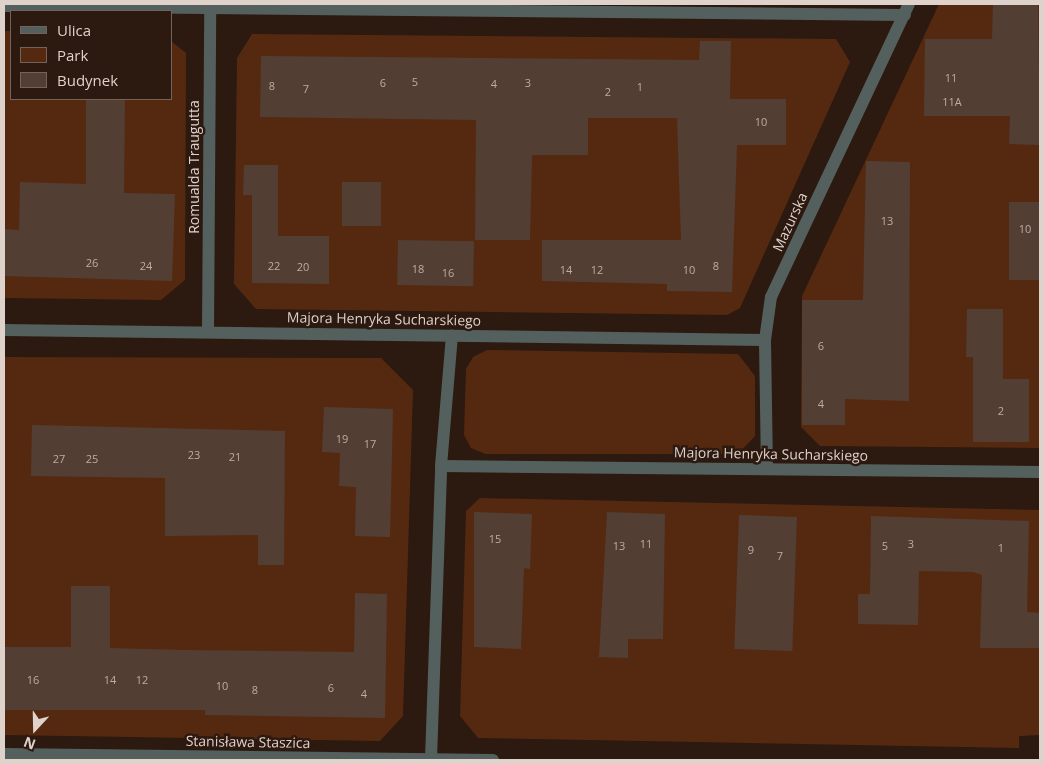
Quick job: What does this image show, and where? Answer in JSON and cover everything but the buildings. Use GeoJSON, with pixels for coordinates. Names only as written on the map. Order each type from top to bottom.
{"type":"FeatureCollection","features":[{"type":"Feature","properties":{"kind":"street"},"geometry":{"type":"LineString","coordinates":[[4,6],[468,6],[907,9]]}},
{"type":"Feature","properties":{"kind":"street","name":"Romualda Traugutta"},"geometry":{"type":"LineString","coordinates":[[208,331],[210,6]]}},
{"type":"Feature","properties":{"kind":"street","name":"Mazurska"},"geometry":{"type":"LineString","coordinates":[[767,469],[764,340],[771,297],[907,9]]}},
{"type":"Feature","properties":{"kind":"street","name":"Majora Henryka Sucharskiego"},"geometry":{"type":"LineString","coordinates":[[4,330],[208,331],[764,340]]}},
{"type":"Feature","properties":{"kind":"street"},"geometry":{"type":"LineString","coordinates":[[431,759],[441,466],[452,335]]}},
{"type":"Feature","properties":{"kind":"street","name":"Majora Henryka Sucharskiego"},"geometry":{"type":"LineString","coordinates":[[441,466],[1040,472]]}},
{"type":"Feature","properties":{"kind":"street","name":"Stanisława Staszica"},"geometry":{"type":"LineString","coordinates":[[4,754],[80,757],[493,760]]}},
{"type":"Feature","properties":{"kind":"green space"},"geometry":{"type":"Polygon","coordinates":[[[939,4],[1040,4],[1040,448],[820,446],[801,427],[802,296],[939,4]]]}},
{"type":"Feature","properties":{"kind":"green space"},"geometry":{"type":"Polygon","coordinates":[[[4,31],[10,31],[10,100],[172,100],[172,42],[186,53],[185,280],[161,300],[4,298],[4,31]]]}},
{"type":"Feature","properties":{"kind":"green space"},"geometry":{"type":"Polygon","coordinates":[[[252,34],[836,39],[850,62],[740,308],[727,315],[256,309],[234,284],[237,58],[252,34]]]}},
{"type":"Feature","properties":{"kind":"green space"},"geometry":{"type":"Polygon","coordinates":[[[487,350],[738,354],[755,376],[755,436],[738,454],[485,454],[471,448],[464,435],[466,369],[473,357],[487,350]]]}},
{"type":"Feature","properties":{"kind":"green space"},"geometry":{"type":"Polygon","coordinates":[[[4,357],[381,358],[413,390],[403,716],[380,741],[4,735],[4,357]]]}},
{"type":"Feature","properties":{"kind":"green space"},"geometry":{"type":"Polygon","coordinates":[[[480,498],[1040,510],[1040,735],[1019,736],[1019,748],[478,738],[460,716],[466,511],[480,498]]]}}]}
